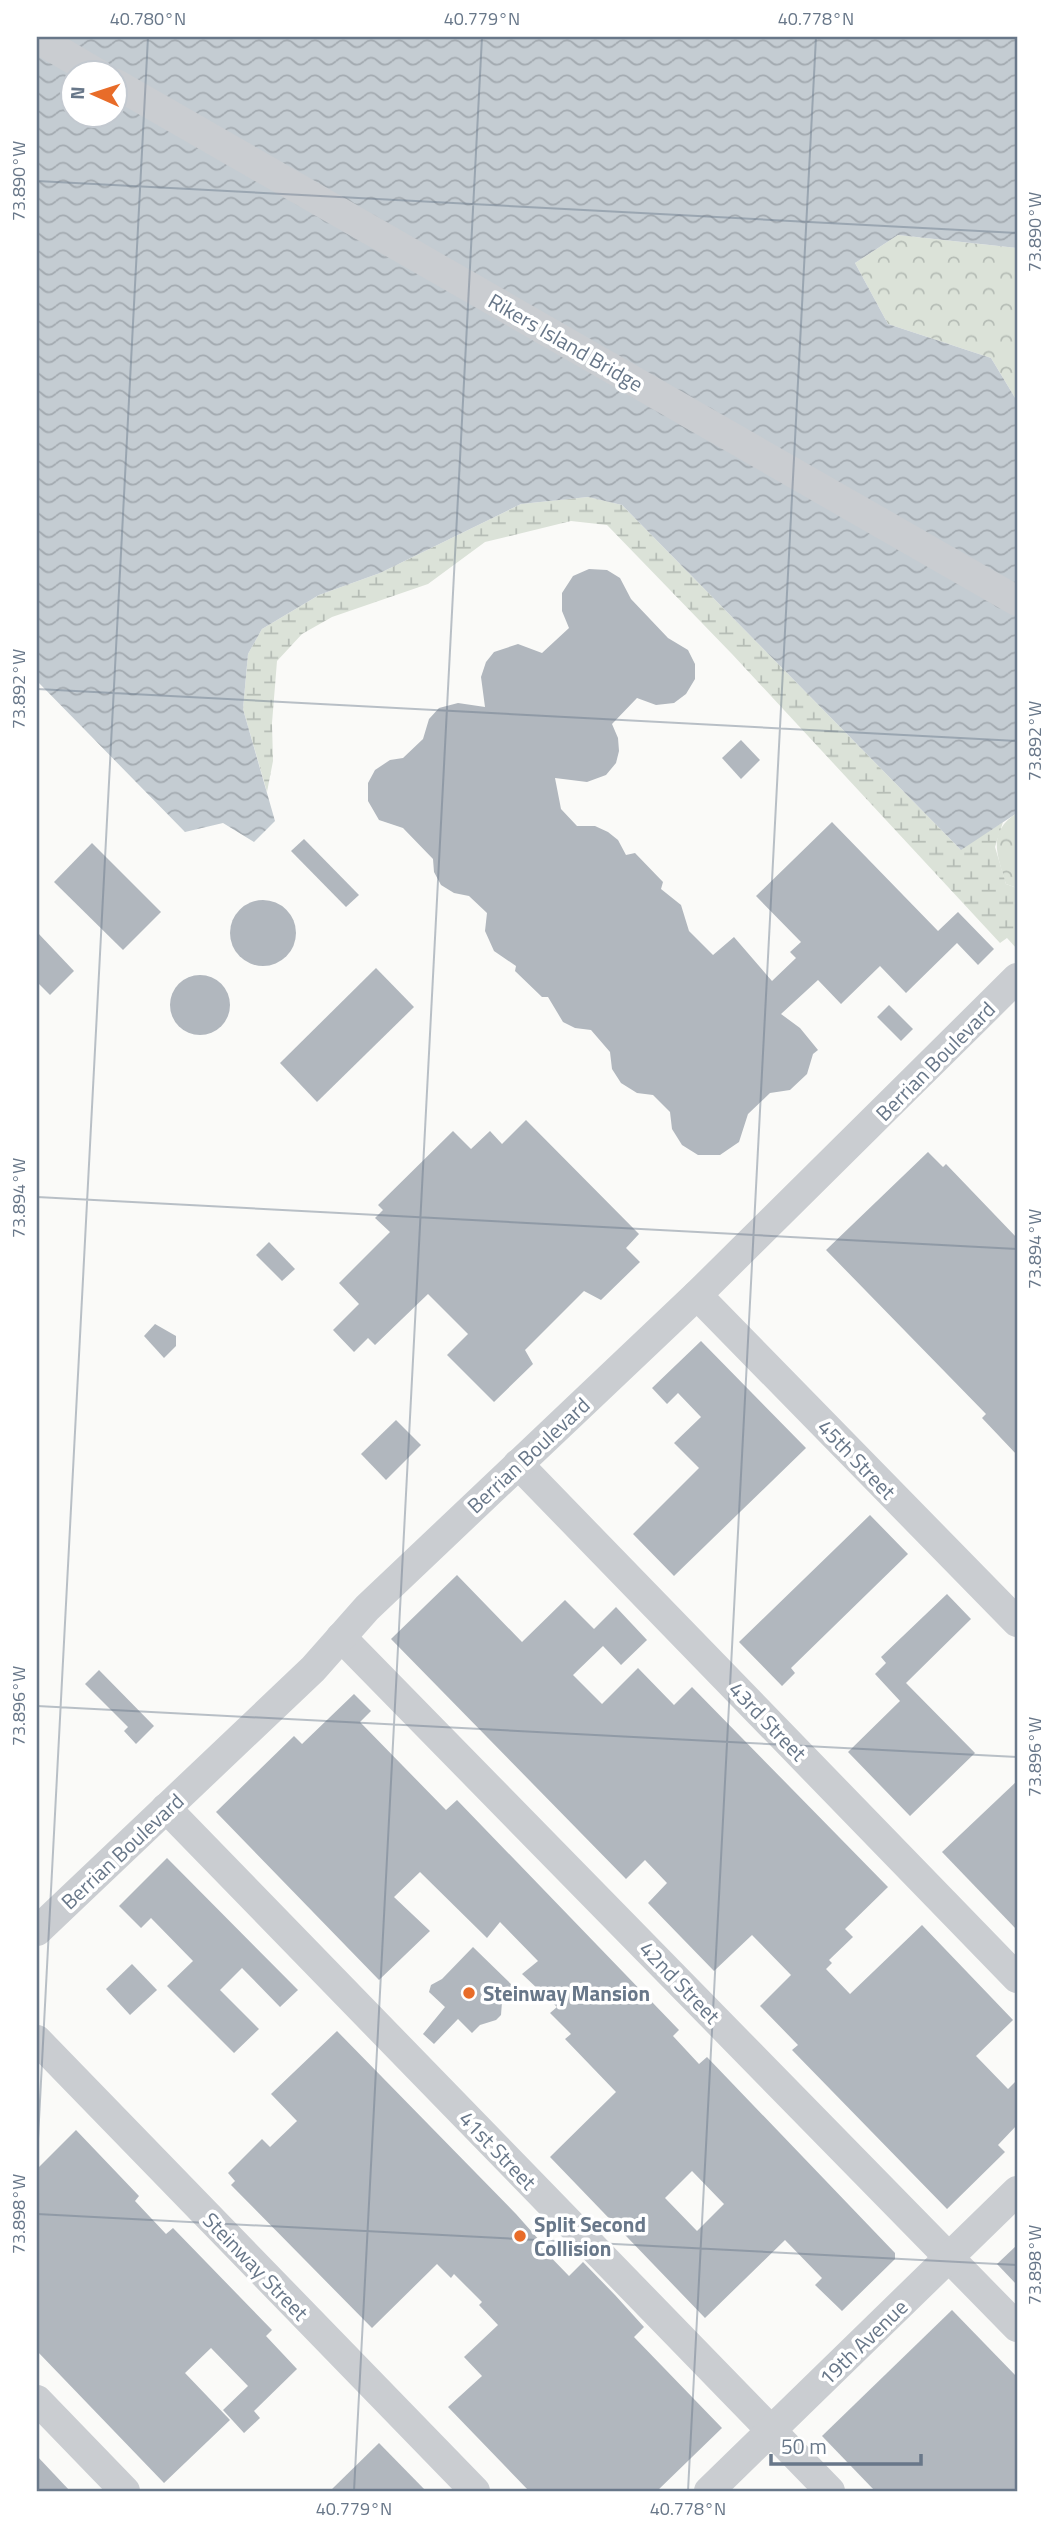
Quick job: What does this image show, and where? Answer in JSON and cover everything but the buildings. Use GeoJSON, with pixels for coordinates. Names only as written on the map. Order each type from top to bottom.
{"type":"FeatureCollection","features":[{"type":"Feature","properties":{"kind":"street"},"geometry":{"type":"LineString","coordinates":[[37,38],[74,60]]}},
{"type":"Feature","properties":{"kind":"street","name":"Rikers Island Bridge"},"geometry":{"type":"LineString","coordinates":[[130,92],[1017,601]]}},
{"type":"Feature","properties":{"kind":"street","name":"Berrian Boulevard"},"geometry":{"type":"LineString","coordinates":[[37,1931],[313,1669],[341,1637],[518,1464],[697,1295],[1017,978]]}},
{"type":"Feature","properties":{"kind":"street","name":"45th Street"},"geometry":{"type":"LineString","coordinates":[[697,1295],[1017,1622]]}},
{"type":"Feature","properties":{"kind":"street","name":"43rd Street"},"geometry":{"type":"LineString","coordinates":[[518,1464],[1017,1978]]}},
{"type":"Feature","properties":{"kind":"street","name":"42nd Street"},"geometry":{"type":"LineString","coordinates":[[341,1637],[1017,2327]]}},
{"type":"Feature","properties":{"kind":"street","name":"41st Street"},"geometry":{"type":"LineString","coordinates":[[166,1808],[830,2491]]}},
{"type":"Feature","properties":{"kind":"street","name":"Steinway Street"},"geometry":{"type":"LineString","coordinates":[[37,2040],[475,2491]]}},
{"type":"Feature","properties":{"kind":"street","name":"19th Avenue"},"geometry":{"type":"LineString","coordinates":[[709,2491],[1017,2192]]}},
{"type":"Feature","properties":{"kind":"street"},"geometry":{"type":"LineString","coordinates":[[37,2400],[125,2491]]}},
{"type":"Feature","properties":{"kind":"green space"},"geometry":{"type":"Polygon","coordinates":[[[898,235],[1017,248],[1017,401],[991,358],[888,324],[855,263],[898,235]]]}},
{"type":"Feature","properties":{"kind":"green space"},"geometry":{"type":"Polygon","coordinates":[[[588,497],[622,505],[960,849],[1003,822],[995,847],[1006,884],[1017,888],[1017,949],[1007,938],[1000,943],[732,654],[607,525],[571,521],[485,542],[428,584],[332,617],[302,634],[277,661],[272,723],[273,761],[267,792],[243,709],[248,654],[262,629],[319,595],[380,573],[521,504],[588,497]]]}},
{"type":"Feature","properties":{"kind":"green space"},"geometry":{"type":"Polygon","coordinates":[[[1017,813],[1017,888],[1006,884],[997,844],[1001,828],[1017,813]]]}},
{"type":"Feature","properties":{"kind":"water"},"geometry":{"type":"Polygon","coordinates":[[[37,37],[1017,37],[1017,248],[898,235],[855,263],[888,324],[991,358],[1017,401],[1017,813],[961,850],[622,505],[588,497],[521,504],[380,573],[319,595],[262,629],[248,654],[243,709],[275,821],[254,842],[223,823],[185,832],[37,681],[37,37]]]}},
{"type":"Feature","properties":{"kind":"place","name":"Steinway Mansion"},"geometry":{"type":"Point","coordinates":[469,1993]}},
{"type":"Feature","properties":{"kind":"place","name":"Split Second Collision"},"geometry":{"type":"Point","coordinates":[520,2236]}}]}
